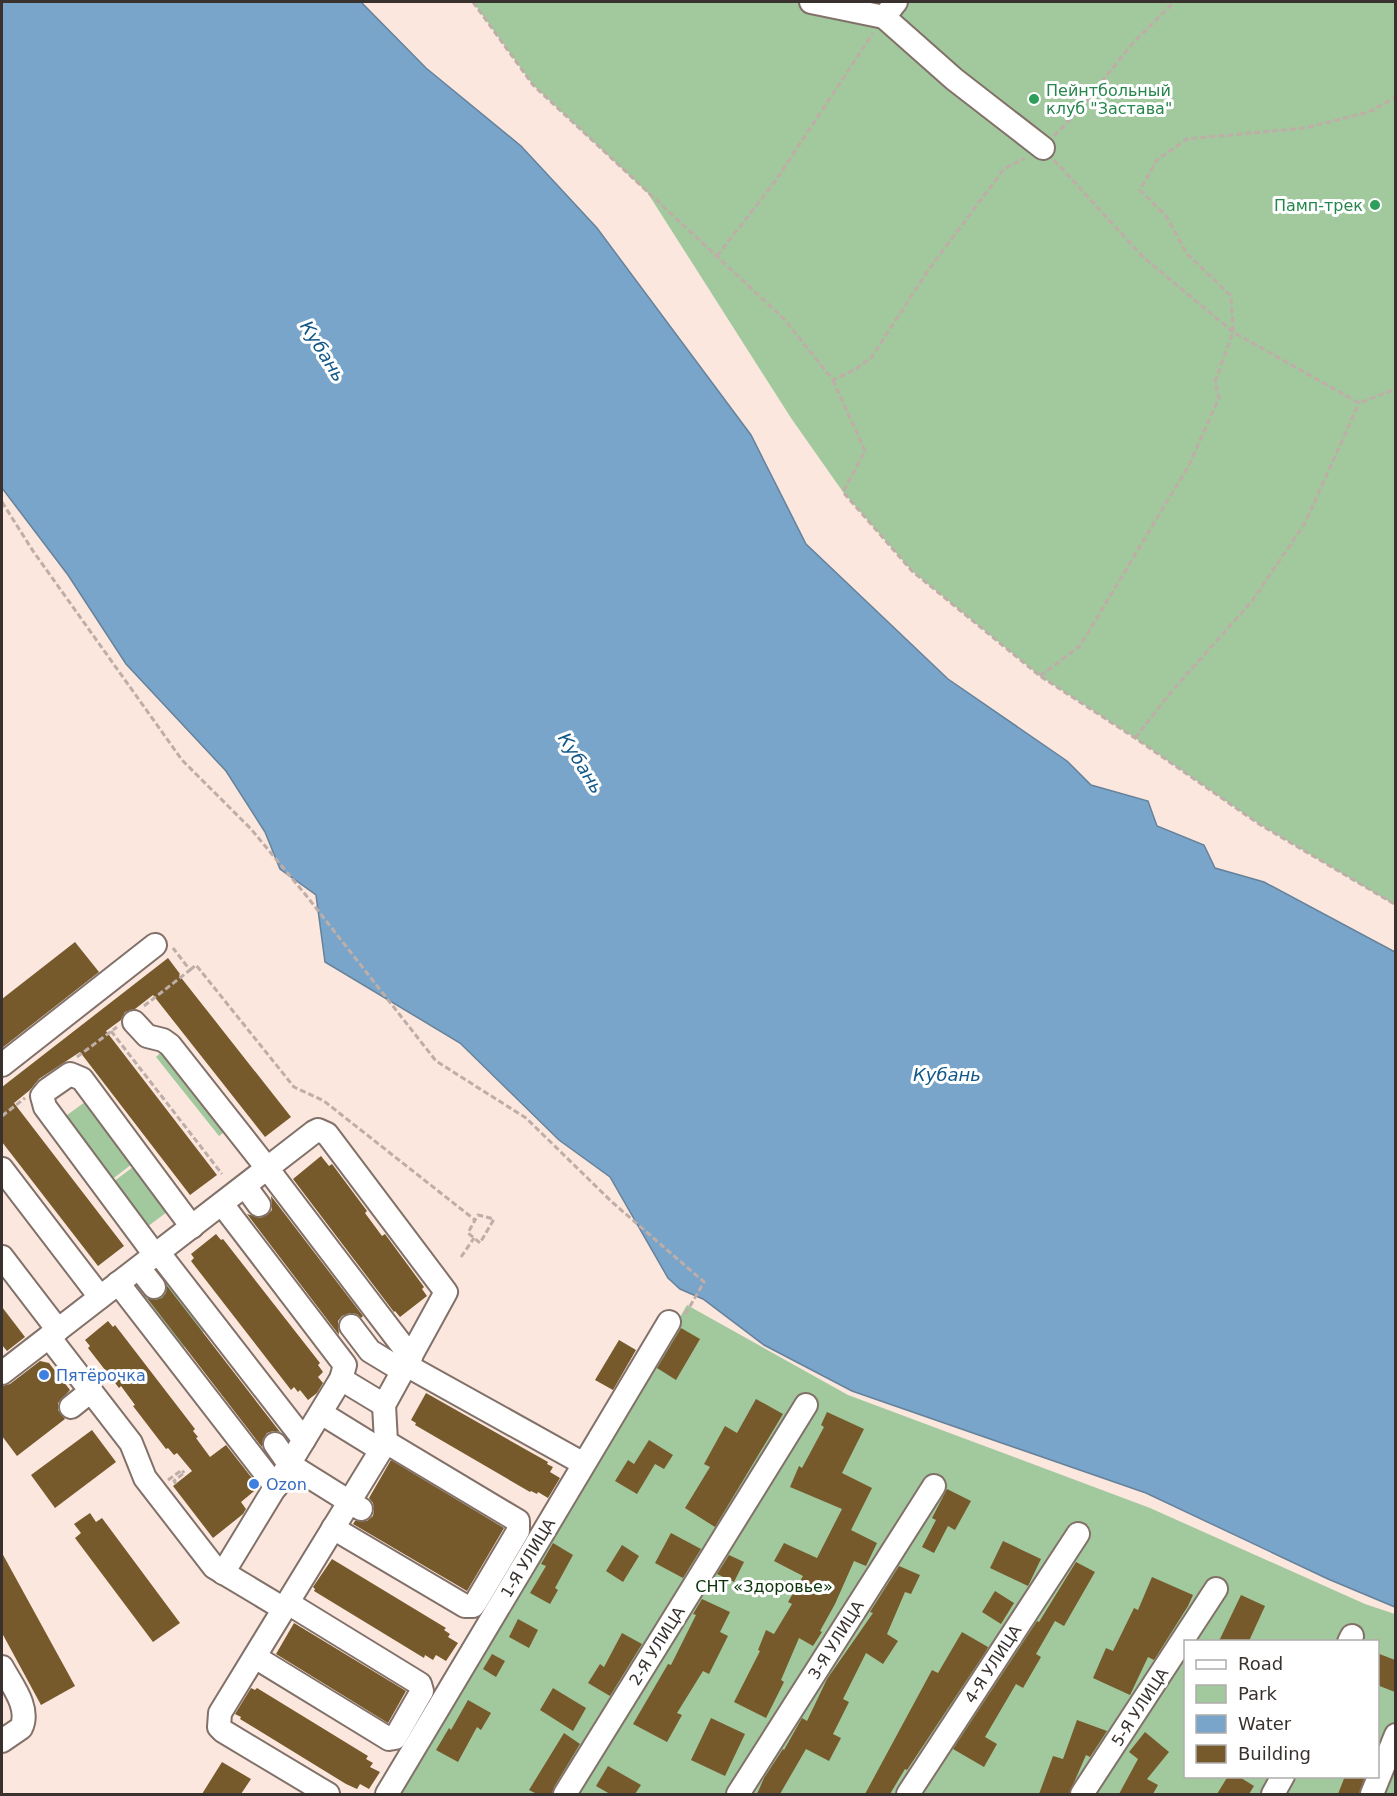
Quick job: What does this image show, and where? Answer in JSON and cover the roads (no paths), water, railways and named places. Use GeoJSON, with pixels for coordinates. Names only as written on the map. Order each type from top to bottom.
{"type":"FeatureCollection","features":[{"type":"Feature","properties":{"kind":"street"},"geometry":{"type":"LineString","coordinates":[[811,2],[890,9],[954,79],[1043,148]]}},
{"type":"Feature","properties":{"kind":"street"},"geometry":{"type":"LineString","coordinates":[[2,1065],[155,945]]}},
{"type":"Feature","properties":{"kind":"street"},"geometry":{"type":"LineString","coordinates":[[131,1018],[147,1036],[163,1040],[170,1045],[267,1168],[407,1364]]}},
{"type":"Feature","properties":{"kind":"street"},"geometry":{"type":"LineString","coordinates":[[192,1227],[82,1079],[70,1074],[47,1090],[42,1096],[45,1107],[151,1258],[304,1440]]}},
{"type":"Feature","properties":{"kind":"street"},"geometry":{"type":"LineString","coordinates":[[2,1373],[314,1132],[323,1131],[330,1138],[446,1292],[384,1405],[379,1459],[355,1506],[333,1528],[286,1606],[277,1636],[255,1657],[220,1713],[219,1727],[328,1794]]}},
{"type":"Feature","properties":{"kind":"street"},"geometry":{"type":"LineString","coordinates":[[2,1169],[100,1297]]}},
{"type":"Feature","properties":{"kind":"street"},"geometry":{"type":"LineString","coordinates":[[244,1186],[259,1205]]}},
{"type":"Feature","properties":{"kind":"street"},"geometry":{"type":"LineString","coordinates":[[222,1203],[345,1365],[341,1379],[223,1573]]}},
{"type":"Feature","properties":{"kind":"street"},"geometry":{"type":"LineString","coordinates":[[2,1257],[91,1391],[131,1443],[145,1478],[175,1487],[214,1567],[420,1684],[422,1691],[395,1737],[388,1739],[255,1657]]}},
{"type":"Feature","properties":{"kind":"street"},"geometry":{"type":"LineString","coordinates":[[151,1258],[154,1287]]}},
{"type":"Feature","properties":{"kind":"street"},"geometry":{"type":"LineString","coordinates":[[118,1283],[276,1487]]}},
{"type":"Feature","properties":{"kind":"street","name":"1-Я УЛИЦА"},"geometry":{"type":"LineString","coordinates":[[387,1794],[675,1322]]}},
{"type":"Feature","properties":{"kind":"street"},"geometry":{"type":"LineString","coordinates":[[351,1326],[370,1351],[407,1364],[575,1459]]}},
{"type":"Feature","properties":{"kind":"street"},"geometry":{"type":"LineString","coordinates":[[341,1379],[384,1405]]}},
{"type":"Feature","properties":{"kind":"street"},"geometry":{"type":"LineString","coordinates":[[71,1407],[91,1391]]}},
{"type":"Feature","properties":{"kind":"street","name":"2-Я УЛИЦА"},"geometry":{"type":"LineString","coordinates":[[566,1794],[806,1405]]}},
{"type":"Feature","properties":{"kind":"street"},"geometry":{"type":"LineString","coordinates":[[321,1413],[379,1459],[518,1521],[518,1531],[473,1606],[465,1606],[333,1528]]}},
{"type":"Feature","properties":{"kind":"street"},"geometry":{"type":"LineString","coordinates":[[275,1444],[289,1464],[355,1506]]}},
{"type":"Feature","properties":{"kind":"street","name":"3-Я УЛИЦА"},"geometry":{"type":"LineString","coordinates":[[738,1794],[934,1486]]}},
{"type":"Feature","properties":{"kind":"street","name":"4-Я УЛИЦА"},"geometry":{"type":"LineString","coordinates":[[908,1794],[1078,1534]]}},
{"type":"Feature","properties":{"kind":"street","name":"5-Я УЛИЦА"},"geometry":{"type":"LineString","coordinates":[[1082,1794],[1216,1589]]}},
{"type":"Feature","properties":{"kind":"street"},"geometry":{"type":"LineString","coordinates":[[2,1667],[19,1699],[24,1717],[21,1728],[2,1741]]}},
{"type":"Feature","properties":{"kind":"street"},"geometry":{"type":"LineString","coordinates":[[1379,1776],[1395,1736]]}},
{"type":"Feature","properties":{"kind":"street"},"geometry":{"type":"LineString","coordinates":[[1273,1794],[1282,1778]]}},
{"type":"Feature","properties":{"kind":"street"},"geometry":{"type":"LineString","coordinates":[[1372,1794],[1378,1778]]}},
{"type":"Feature","properties":{"kind":"water","name":"Кубань"},"geometry":{"type":"Polygon","coordinates":[[[2,2],[361,2],[426,68],[521,146],[597,228],[751,435],[806,544],[948,679],[1067,761],[1091,785],[1148,801],[1157,826],[1204,845],[1215,868],[1264,882],[1395,952],[1395,1607],[1328,1579],[1146,1493],[852,1391],[764,1345],[703,1299],[680,1289],[668,1278],[610,1177],[559,1140],[460,1043],[325,962],[316,895],[280,869],[265,832],[226,771],[126,664],[68,575],[2,488],[2,2]]]}},
{"type":"Feature","properties":{"kind":"place","name":"Пейнтбольный клуб \"Застава\""},"geometry":{"type":"Point","coordinates":[1034,99]}},
{"type":"Feature","properties":{"kind":"place","name":"Памп-трек"},"geometry":{"type":"Point","coordinates":[1375,205]}},
{"type":"Feature","properties":{"kind":"place","name":"Пятёрочка"},"geometry":{"type":"Point","coordinates":[44,1375]}},
{"type":"Feature","properties":{"kind":"place","name":"Ozon"},"geometry":{"type":"Point","coordinates":[254,1484]}},
{"type":"Feature","properties":{"kind":"park label","name":"СНТ «Здоровье»"},"geometry":{"type":"Point","coordinates":[764,1586]}}]}
